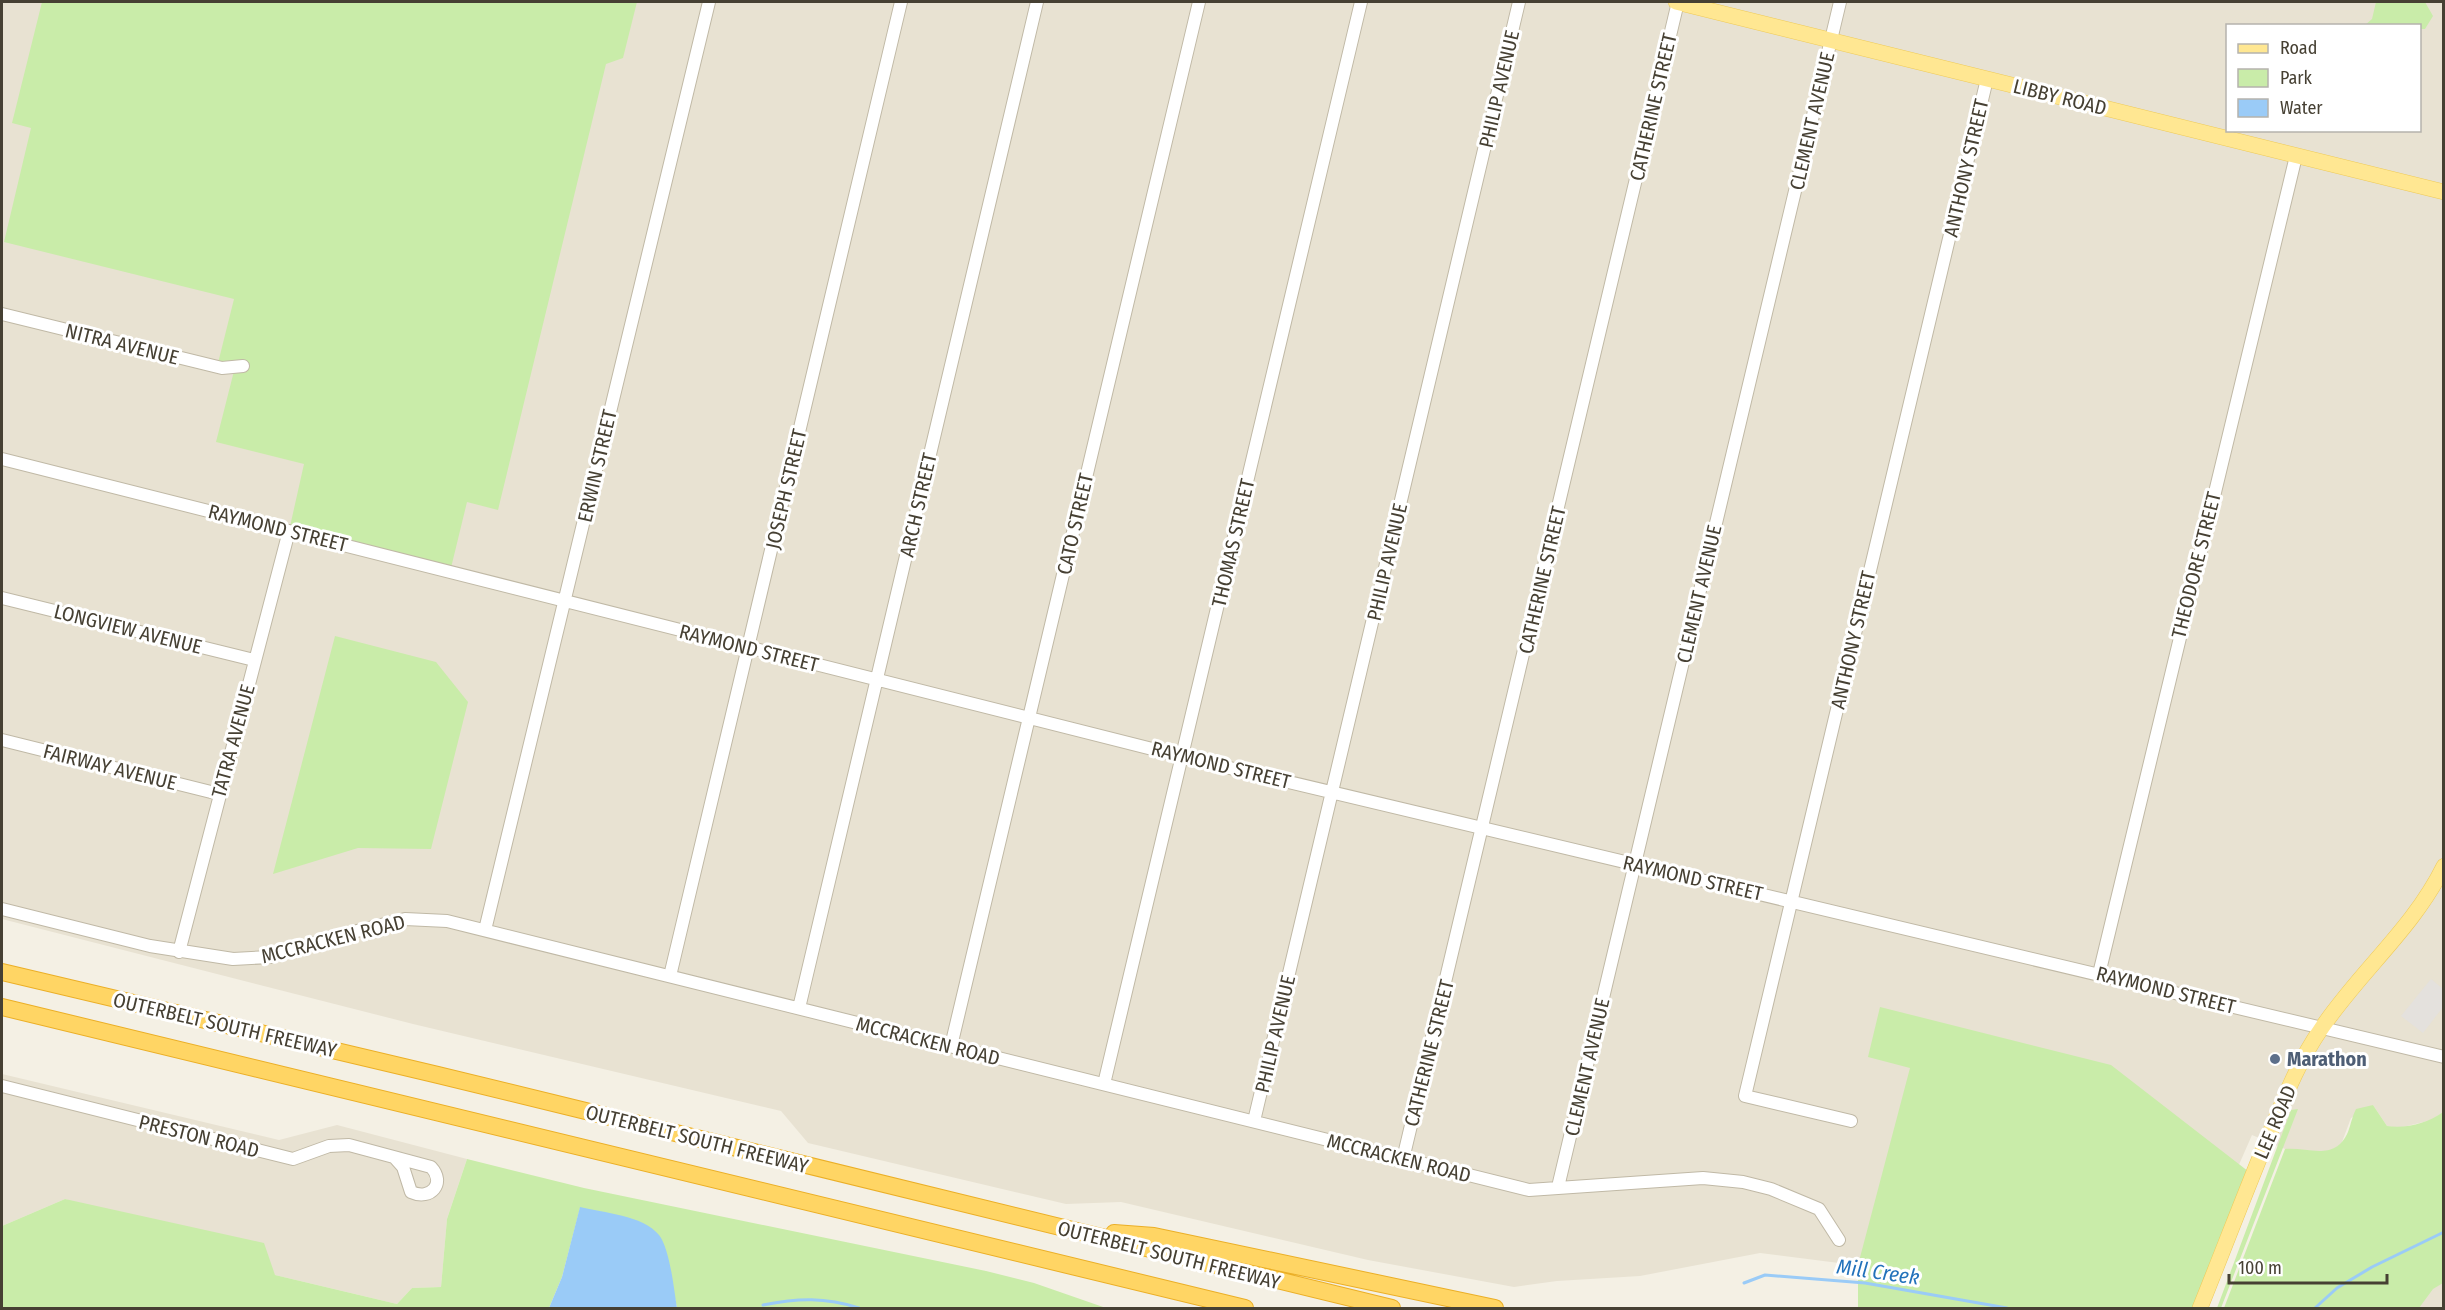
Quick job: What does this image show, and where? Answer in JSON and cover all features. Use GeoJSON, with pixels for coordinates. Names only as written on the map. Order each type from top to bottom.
{"type":"FeatureCollection","features":[{"type":"Feature","properties":{"kind":"highway","name":"OUTERBELT SOUTH FREEWAY"},"geometry":{"type":"LineString","coordinates":[[2,970],[1392,1308]]}},
{"type":"Feature","properties":{"kind":"highway","name":"OUTERBELT SOUTH FREEWAY"},"geometry":{"type":"LineString","coordinates":[[2,1007],[1245,1308]]}},
{"type":"Feature","properties":{"kind":"highway"},"geometry":{"type":"LineString","coordinates":[[1060,1229],[1154,1236],[1496,1308]]}},
{"type":"Feature","properties":{"kind":"main road","name":"LIBBY ROAD"},"geometry":{"type":"LineString","coordinates":[[1677,2],[2444,192]]}},
{"type":"Feature","properties":{"kind":"main road","name":"LEE ROAD"},"geometry":{"type":"LineString","coordinates":[[2203,1301],[2293,1078],[2321,1028],[2412,920],[2444,866]]}},
{"type":"Feature","properties":{"kind":"street","name":"ERWIN STREET"},"geometry":{"type":"LineString","coordinates":[[485,930],[709,2]]}},
{"type":"Feature","properties":{"kind":"street","name":"JOSEPH STREET"},"geometry":{"type":"LineString","coordinates":[[670,976],[901,2]]}},
{"type":"Feature","properties":{"kind":"street","name":"ARCH STREET"},"geometry":{"type":"LineString","coordinates":[[799,1008],[1037,2]]}},
{"type":"Feature","properties":{"kind":"street","name":"CATO STREET"},"geometry":{"type":"LineString","coordinates":[[951,1046],[1199,2]]}},
{"type":"Feature","properties":{"kind":"street","name":"THOMAS STREET"},"geometry":{"type":"LineString","coordinates":[[1104,1084],[1360,2]]}},
{"type":"Feature","properties":{"kind":"street","name":"PHILIP AVENUE"},"geometry":{"type":"LineString","coordinates":[[1254,1122],[1520,2]]}},
{"type":"Feature","properties":{"kind":"street","name":"CATHERINE STREET"},"geometry":{"type":"LineString","coordinates":[[1403,1159],[1677,2]]}},
{"type":"Feature","properties":{"kind":"street","name":"CLEMENT AVENUE"},"geometry":{"type":"LineString","coordinates":[[1558,1187],[1840,2]]}},
{"type":"Feature","properties":{"kind":"street","name":"ANTHONY STREET"},"geometry":{"type":"LineString","coordinates":[[1851,1121],[1745,1096],[1988,79]]}},
{"type":"Feature","properties":{"kind":"street","name":"THEODORE STREET"},"geometry":{"type":"LineString","coordinates":[[2099,974],[2296,156]]}},
{"type":"Feature","properties":{"kind":"street","name":"NITRA AVENUE"},"geometry":{"type":"LineString","coordinates":[[2,314],[222,369],[243,366]]}},
{"type":"Feature","properties":{"kind":"street","name":"RAYMOND STREET"},"geometry":{"type":"LineString","coordinates":[[2,459],[1333,793],[2444,1057]]}},
{"type":"Feature","properties":{"kind":"street","name":"TATRA AVENUE"},"geometry":{"type":"LineString","coordinates":[[179,952],[289,531]]}},
{"type":"Feature","properties":{"kind":"street","name":"LONGVIEW AVENUE"},"geometry":{"type":"LineString","coordinates":[[2,598],[254,660]]}},
{"type":"Feature","properties":{"kind":"street","name":"FAIRWAY AVENUE"},"geometry":{"type":"LineString","coordinates":[[2,740],[219,794]]}},
{"type":"Feature","properties":{"kind":"street","name":"MCCRACKEN ROAD"},"geometry":{"type":"LineString","coordinates":[[2,909],[179,952],[233,959],[270,957],[337,936],[405,919],[447,921],[1529,1190],[1703,1178],[1743,1182],[1771,1189],[1819,1209],[1839,1240]]}},
{"type":"Feature","properties":{"kind":"street","name":"PRESTON ROAD"},"geometry":{"type":"LineString","coordinates":[[2,1086],[284,1157],[304,1157],[339,1145],[395,1158]]}},
{"type":"Feature","properties":{"kind":"shaded area"},"geometry":{"type":"Polygon","coordinates":[[[2,2],[2443,2],[2443,1112],[2432,1120],[2399,1128],[2387,1126],[2373,1105],[2351,1118],[2342,1142],[2335,1150],[2326,1152],[2285,1149],[2252,1135],[2177,1306],[1760,1253],[1640,1276],[1557,1281],[1514,1287],[1368,1260],[1121,1202],[1066,1204],[808,1143],[781,1111],[413,1024],[2,919],[2,2]]]}},
{"type":"Feature","properties":{"kind":"shaded area"},"geometry":{"type":"Polygon","coordinates":[[[2431,979],[2443,989],[2443,1007],[2423,1033],[2401,1016],[2431,979]]]}},
{"type":"Feature","properties":{"kind":"shaded area"},"geometry":{"type":"Polygon","coordinates":[[[2,1074],[279,1140],[337,1125],[467,1159],[447,1219],[441,1287],[412,1288],[397,1304],[275,1275],[65,1199],[2,1226],[2,1074]]]}},
{"type":"Feature","properties":{"kind":"shaded area"},"geometry":{"type":"Polygon","coordinates":[[[2443,1255],[2443,1308],[2373,1308],[2443,1255]]]}},
{"type":"Feature","properties":{"kind":"green space"},"geometry":{"type":"Polygon","coordinates":[[[42,2],[637,2],[623,58],[606,64],[498,510],[467,502],[450,572],[289,531],[304,464],[216,442],[235,367],[217,367],[234,299],[4,242],[31,128],[12,123],[42,2]]]}},
{"type":"Feature","properties":{"kind":"green space"},"geometry":{"type":"Polygon","coordinates":[[[2376,2],[2425,2],[2433,16],[2425,29],[2421,29],[2421,24],[2366,24],[2372,19],[2376,2]]]}},
{"type":"Feature","properties":{"kind":"green space"},"geometry":{"type":"Polygon","coordinates":[[[335,636],[436,662],[468,702],[431,849],[358,848],[273,874],[335,636]]]}},
{"type":"Feature","properties":{"kind":"green space"},"geometry":{"type":"Polygon","coordinates":[[[1880,1007],[2111,1065],[2253,1175],[2200,1308],[1858,1308],[1858,1265],[1910,1068],[1868,1057],[1880,1007]]]}},
{"type":"Feature","properties":{"kind":"green space"},"geometry":{"type":"Polygon","coordinates":[[[2373,1105],[2387,1126],[2402,1127],[2416,1124],[2443,1112],[2443,1283],[2433,1289],[2419,1308],[2224,1308],[2285,1149],[2321,1151],[2336,1147],[2348,1132],[2356,1109],[2373,1105]]]}},
{"type":"Feature","properties":{"kind":"green space"},"geometry":{"type":"Polygon","coordinates":[[[2298,1109],[2221,1308],[2217,1308],[2291,1110],[2298,1109]]]}},
{"type":"Feature","properties":{"kind":"green space"},"geometry":{"type":"Polygon","coordinates":[[[467,1159],[584,1188],[986,1271],[1034,1283],[1106,1308],[677,1308],[666,1255],[580,1208],[562,1277],[549,1308],[2,1308],[2,1226],[65,1199],[264,1243],[275,1275],[397,1304],[412,1288],[441,1287],[447,1219],[467,1159]]]}},
{"type":"Feature","properties":{"kind":"water"},"geometry":{"type":"Polygon","coordinates":[[[580,1207],[633,1219],[652,1228],[659,1235],[669,1260],[677,1308],[549,1308],[562,1277],[580,1207]]]}},
{"type":"Feature","properties":{"kind":"waterway","name":"Mill Creek"},"geometry":{"type":"LineString","coordinates":[[2315,1308],[2337,1288],[2372,1267],[2444,1232]]}},
{"type":"Feature","properties":{"kind":"waterway","name":"Mill Creek"},"geometry":{"type":"LineString","coordinates":[[1744,1283],[1765,1275],[1865,1283],[2007,1308]]}},
{"type":"Feature","properties":{"kind":"waterway"},"geometry":{"type":"LineString","coordinates":[[763,1305],[811,1300],[835,1302],[859,1308]]}},
{"type":"Feature","properties":{"kind":"place","name":"Marathon"},"geometry":{"type":"Point","coordinates":[2275,1059]}}]}
